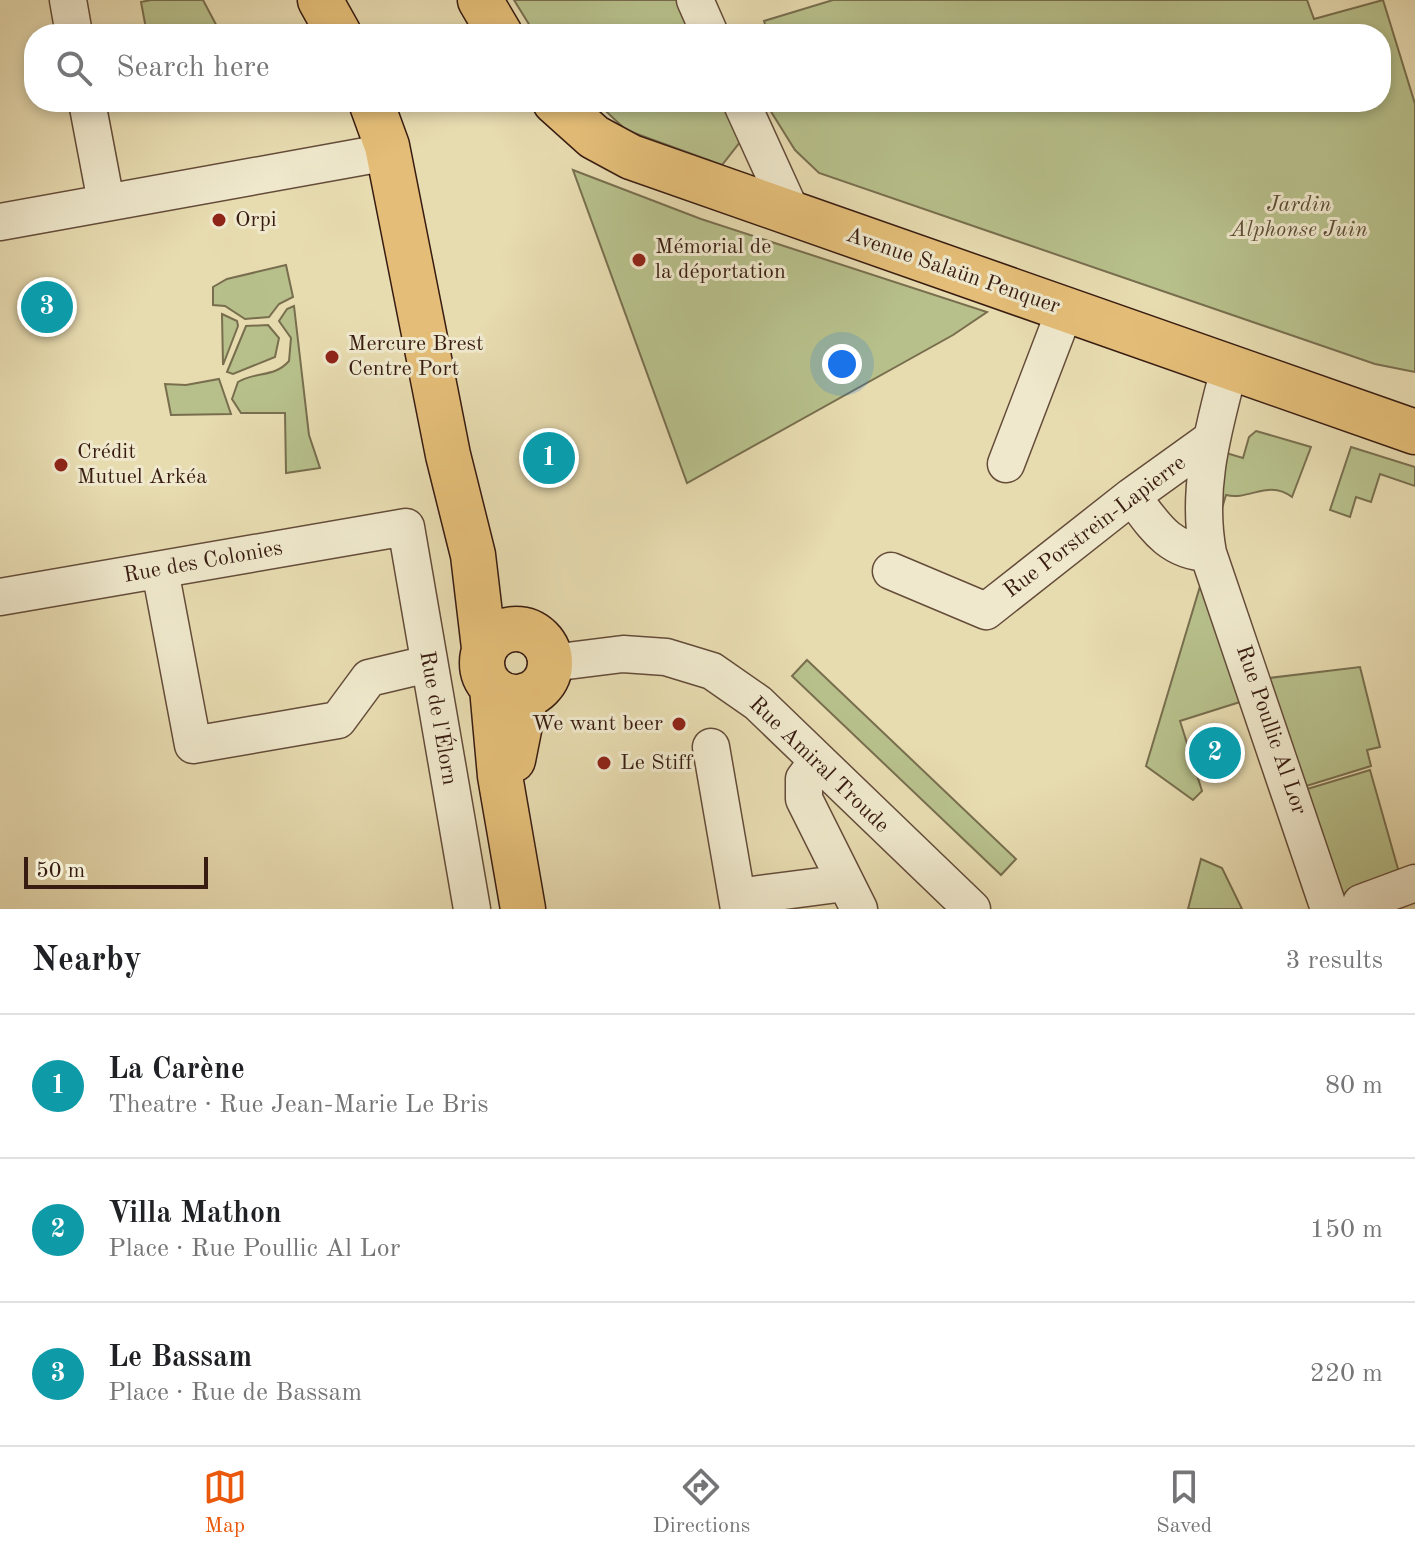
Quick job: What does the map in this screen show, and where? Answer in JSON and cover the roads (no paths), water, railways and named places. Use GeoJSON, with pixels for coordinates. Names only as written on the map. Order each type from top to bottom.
{"type":"FeatureCollection","features":[{"type":"Feature","properties":{"kind":"main road"},"geometry":{"type":"LineString","coordinates":[[293,0],[306,24]]}},
{"type":"Feature","properties":{"kind":"main road"},"geometry":{"type":"LineString","coordinates":[[320,0],[333,24]]}},
{"type":"Feature","properties":{"kind":"main road"},"geometry":{"type":"LineString","coordinates":[[480,0],[494,24]]}},
{"type":"Feature","properties":{"kind":"main road"},"geometry":{"type":"LineString","coordinates":[[350,112],[366,156],[404,223]]}},
{"type":"Feature","properties":{"kind":"main road"},"geometry":{"type":"LineString","coordinates":[[375,112],[387,146],[448,455],[473,555],[515,665],[514,777],[536,909]]}},
{"type":"Feature","properties":{"kind":"main road","name":"Avenue Salaün Penquer"},"geometry":{"type":"LineString","coordinates":[[566,112],[594,137],[631,157],[1415,432]]}},
{"type":"Feature","properties":{"kind":"main road","name":"Avenue Salaün Penquer"},"geometry":{"type":"LineString","coordinates":[[1364,415],[1415,416]]}},
{"type":"Feature","properties":{"kind":"main road"},"geometry":{"type":"LineString","coordinates":[[515,665],[500,776],[523,909]]}},
{"type":"Feature","properties":{"kind":"street"},"geometry":{"type":"LineString","coordinates":[[68,0],[72,24]]}},
{"type":"Feature","properties":{"kind":"street"},"geometry":{"type":"LineString","coordinates":[[89,112],[106,202]]}},
{"type":"Feature","properties":{"kind":"street"},"geometry":{"type":"LineString","coordinates":[[746,112],[793,216]]}},
{"type":"Feature","properties":{"kind":"street"},"geometry":{"type":"LineString","coordinates":[[0,222],[366,156]]}},
{"type":"Feature","properties":{"kind":"street"},"geometry":{"type":"LineString","coordinates":[[1006,464],[1065,310]]}},
{"type":"Feature","properties":{"kind":"street","name":"Rue Poullic Al Lor"},"geometry":{"type":"LineString","coordinates":[[1229,369],[1210,440],[1202,494],[1208,553],[1345,906]]}},
{"type":"Feature","properties":{"kind":"street","name":"Rue Porstrein-Lapierre"},"geometry":{"type":"LineString","coordinates":[[891,571],[986,611],[1132,496],[1210,440]]}},
{"type":"Feature","properties":{"kind":"street"},"geometry":{"type":"LineString","coordinates":[[1132,496],[1160,534],[1175,546],[1208,553]]}},
{"type":"Feature","properties":{"kind":"street","name":"Rue des Colonies"},"geometry":{"type":"LineString","coordinates":[[0,597],[406,527]]}},
{"type":"Feature","properties":{"kind":"street","name":"Rue de l'Élorn"},"geometry":{"type":"LineString","coordinates":[[406,527],[472,909]]}},
{"type":"Feature","properties":{"kind":"street"},"geometry":{"type":"LineString","coordinates":[[160,570],[193,745],[338,720],[369,678],[428,664]]}},
{"type":"Feature","properties":{"kind":"street","name":"Rue Amiral Troude"},"geometry":{"type":"LineString","coordinates":[[515,665],[623,654],[666,657],[712,671],[758,703],[816,763],[972,909]]}},
{"type":"Feature","properties":{"kind":"street"},"geometry":{"type":"LineString","coordinates":[[711,747],[738,903],[852,896],[804,799],[804,779],[816,763]]}},
{"type":"Feature","properties":{"kind":"street"},"geometry":{"type":"LineString","coordinates":[[1345,906],[1415,883]]}},
{"type":"Feature","properties":{"kind":"place","name":"Orpi"},"geometry":{"type":"Point","coordinates":[219,220]}},
{"type":"Feature","properties":{"kind":"place","name":"Mémorial de la déportation"},"geometry":{"type":"Point","coordinates":[639,260]}},
{"type":"Feature","properties":{"kind":"place","name":"Le Bassam"},"geometry":{"type":"Point","coordinates":[47,307]}},
{"type":"Feature","properties":{"kind":"place","name":"Mercure Brest Centre Port"},"geometry":{"type":"Point","coordinates":[332,357]}},
{"type":"Feature","properties":{"kind":"place","name":"La Carène"},"geometry":{"type":"Point","coordinates":[549,458]}},
{"type":"Feature","properties":{"kind":"place","name":"Crédit Mutuel Arkéa"},"geometry":{"type":"Point","coordinates":[61,465]}},
{"type":"Feature","properties":{"kind":"place","name":"We want beer"},"geometry":{"type":"Point","coordinates":[679,724]}},
{"type":"Feature","properties":{"kind":"place","name":"Villa Mathon"},"geometry":{"type":"Point","coordinates":[1215,753]}},
{"type":"Feature","properties":{"kind":"place","name":"Le Stiff"},"geometry":{"type":"Point","coordinates":[604,763]}},
{"type":"Feature","properties":{"kind":"park label","name":"Jardin Alphonse Juin"},"geometry":{"type":"Point","coordinates":[1299,218]}}]}
